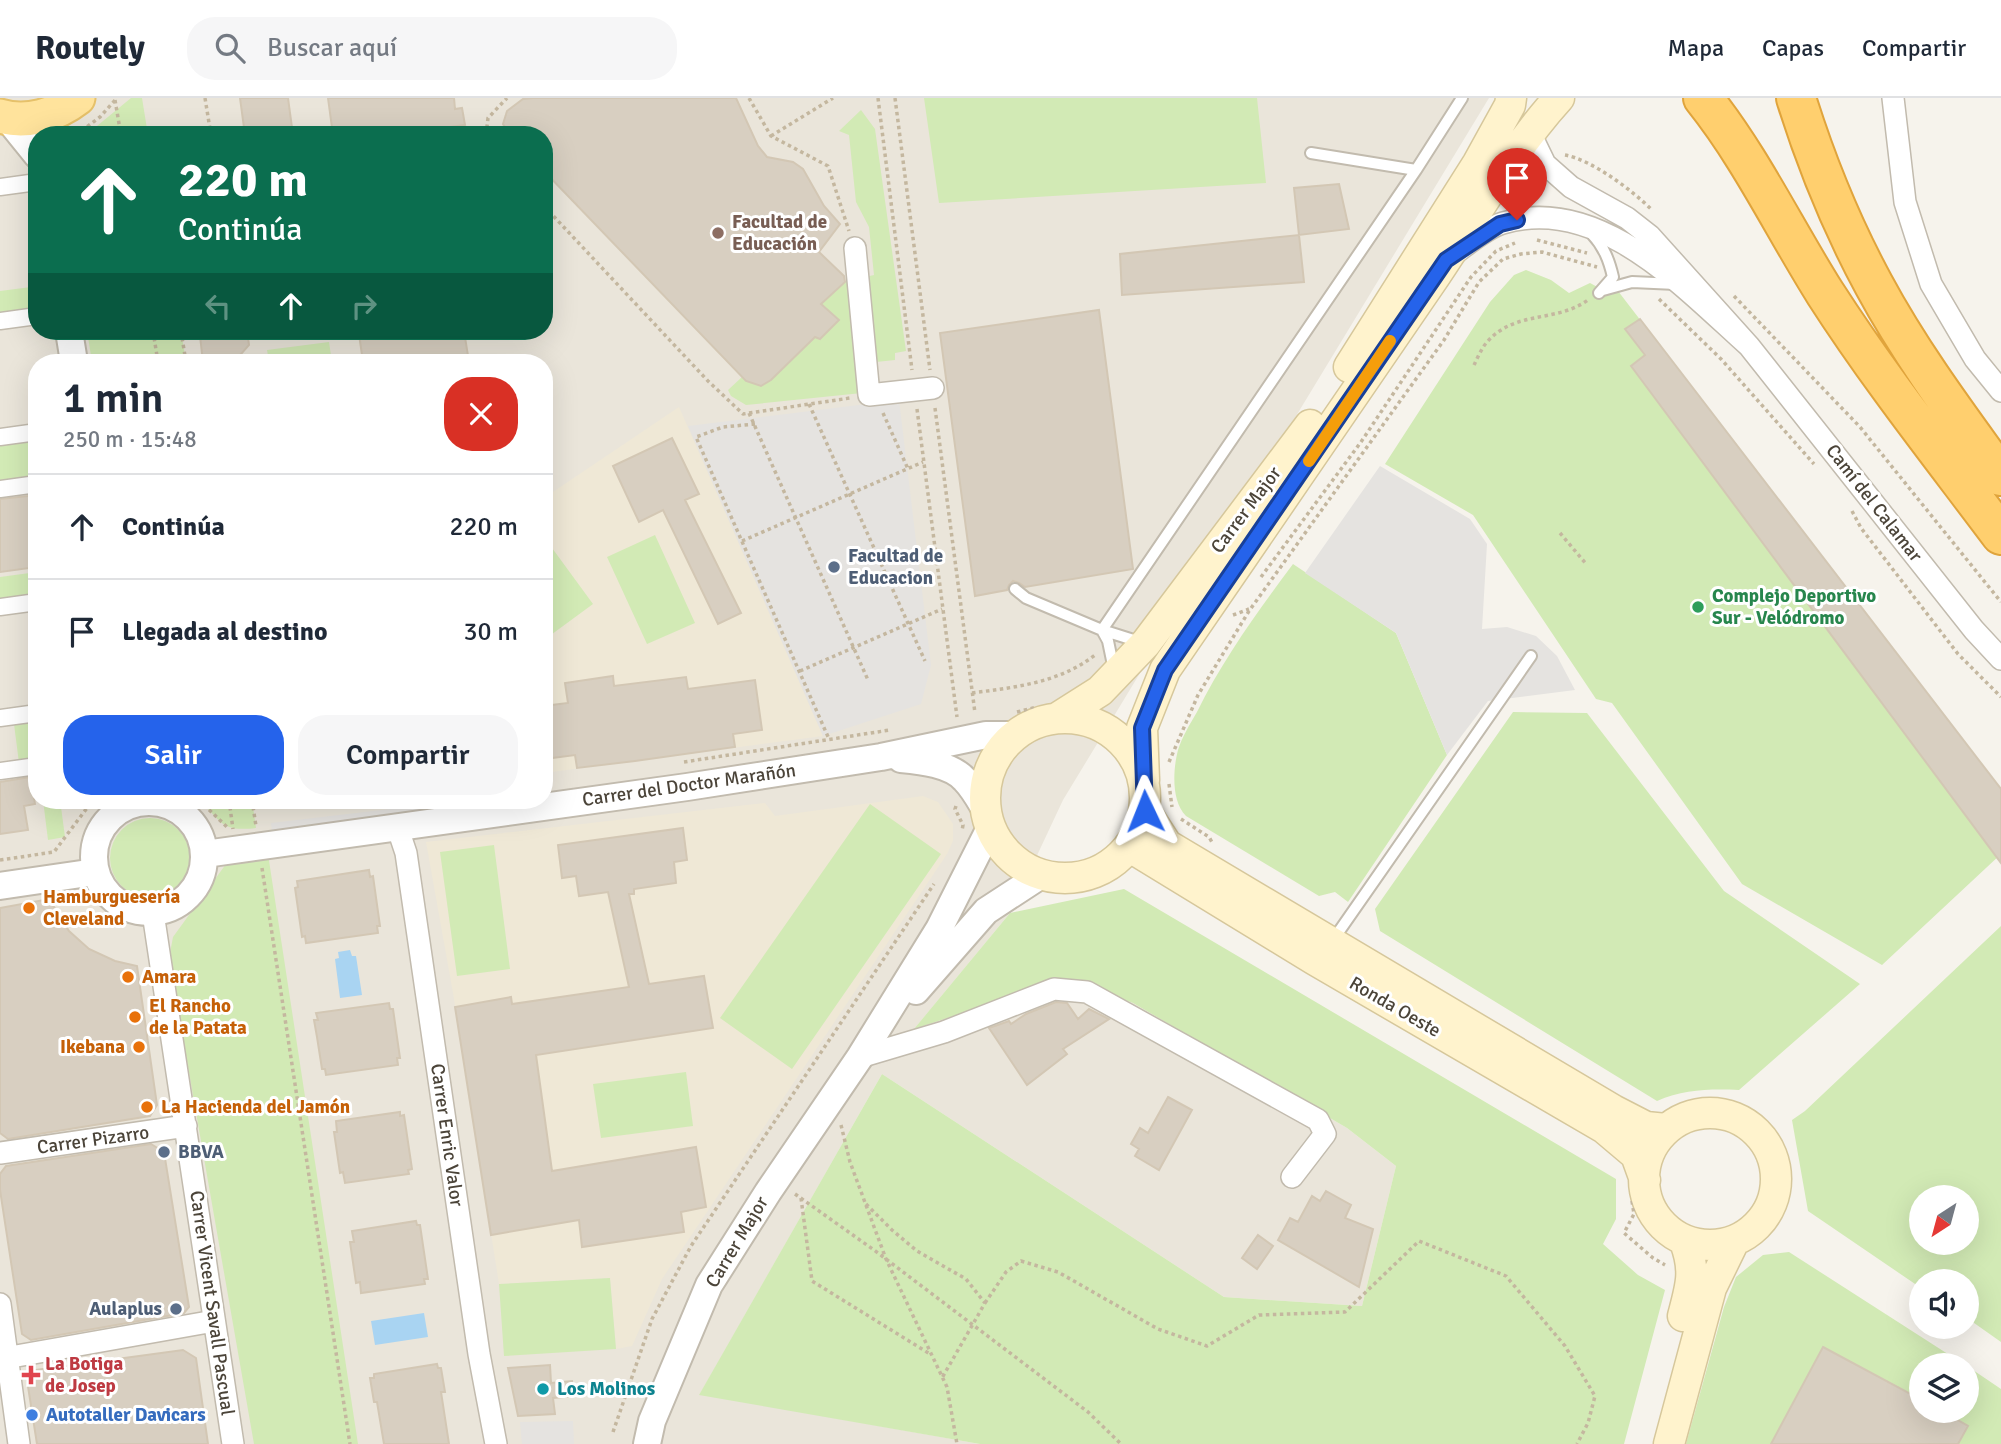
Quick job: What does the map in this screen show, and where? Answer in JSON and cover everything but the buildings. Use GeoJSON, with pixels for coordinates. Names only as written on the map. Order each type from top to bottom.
{"type":"FeatureCollection","features":[{"type":"Feature","properties":{"kind":"highway"},"geometry":{"type":"LineString","coordinates":[[1703,98],[1726,127],[1825,292],[1875,367],[2001,535]]}},
{"type":"Feature","properties":{"kind":"highway"},"geometry":{"type":"LineString","coordinates":[[1796,98],[1820,167],[1873,284],[1939,392],[2001,475]]}},
{"type":"Feature","properties":{"kind":"main road","name":"Carrer Major"},"geometry":{"type":"LineString","coordinates":[[1059,717],[1100,691],[1146,643],[1326,404],[1479,163],[1510,105],[1511,98]]}},
{"type":"Feature","properties":{"kind":"main road","name":"Carrer Major"},"geometry":{"type":"LineString","coordinates":[[1159,812],[1160,774],[1142,728],[1165,670],[1530,133],[1559,98]]}},
{"type":"Feature","properties":{"kind":"main road"},"geometry":{"type":"LineString","coordinates":[[4,117],[28,119],[48,115],[69,119]]}},
{"type":"Feature","properties":{"kind":"main road"},"geometry":{"type":"LineString","coordinates":[[1159,812],[1138,834],[1130,847],[1100,871],[1075,878],[1041,875],[1018,864],[1000,847],[987,818],[986,779],[999,752],[1014,735],[1025,728],[1059,717],[1089,721],[1111,732],[1160,774]]}},
{"type":"Feature","properties":{"kind":"main road","name":"Ronda Oeste"},"geometry":{"type":"LineString","coordinates":[[1159,812],[1167,845],[1207,855],[1332,942],[1613,1111],[1646,1127],[1667,1129]]}},
{"type":"Feature","properties":{"kind":"main road","name":"Ronda Oeste"},"geometry":{"type":"LineString","coordinates":[[1130,847],[1315,960],[1604,1128],[1636,1155],[1637,1186],[1656,1219],[1668,1232],[1685,1242]]}},
{"type":"Feature","properties":{"kind":"main road"},"geometry":{"type":"LineString","coordinates":[[1637,1186],[1650,1153],[1667,1129],[1695,1114],[1724,1114],[1752,1126],[1768,1144],[1776,1164],[1775,1196],[1766,1216],[1752,1231],[1734,1241],[1699,1244],[1685,1242],[1691,1257],[1693,1275],[1649,1444]]}},
{"type":"Feature","properties":{"kind":"main road"},"geometry":{"type":"LineString","coordinates":[[1669,1444],[1711,1289],[1734,1241]]}},
{"type":"Feature","properties":{"kind":"street"},"geometry":{"type":"LineString","coordinates":[[1893,98],[1905,202],[1931,284],[1975,359],[2001,391]]}},
{"type":"Feature","properties":{"kind":"street"},"geometry":{"type":"LineString","coordinates":[[4,117],[28,145]]}},
{"type":"Feature","properties":{"kind":"street"},"geometry":{"type":"LineString","coordinates":[[1530,133],[1545,164],[1571,187],[1627,218],[1650,236],[1749,346]]}},
{"type":"Feature","properties":{"kind":"street"},"geometry":{"type":"LineString","coordinates":[[0,187],[28,183]]}},
{"type":"Feature","properties":{"kind":"street"},"geometry":{"type":"LineString","coordinates":[[1446,260],[1500,224],[1533,216],[1583,225],[1633,247],[1749,346]]}},
{"type":"Feature","properties":{"kind":"street"},"geometry":{"type":"LineString","coordinates":[[855,248],[872,395],[924,390]]}},
{"type":"Feature","properties":{"kind":"street"},"geometry":{"type":"LineString","coordinates":[[0,321],[28,317]]}},
{"type":"Feature","properties":{"kind":"street","name":"Camí del Calamar"},"geometry":{"type":"LineString","coordinates":[[1749,346],[1974,630],[2001,659]]}},
{"type":"Feature","properties":{"kind":"street"},"geometry":{"type":"LineString","coordinates":[[0,437],[28,433]]}},
{"type":"Feature","properties":{"kind":"street"},"geometry":{"type":"LineString","coordinates":[[0,489],[28,485]]}},
{"type":"Feature","properties":{"kind":"street"},"geometry":{"type":"LineString","coordinates":[[0,607],[28,603]]}},
{"type":"Feature","properties":{"kind":"street"},"geometry":{"type":"LineString","coordinates":[[0,718],[28,714]]}},
{"type":"Feature","properties":{"kind":"street"},"geometry":{"type":"LineString","coordinates":[[881,757],[968,738],[1014,735]]}},
{"type":"Feature","properties":{"kind":"street"},"geometry":{"type":"LineString","coordinates":[[881,757],[922,761],[954,771],[965,779],[987,818]]}},
{"type":"Feature","properties":{"kind":"street","name":"Carrer del Doctor Marañón"},"geometry":{"type":"LineString","coordinates":[[553,806],[687,788],[881,757]]}},
{"type":"Feature","properties":{"kind":"street"},"geometry":{"type":"LineString","coordinates":[[0,771],[28,767]]}},
{"type":"Feature","properties":{"kind":"street"},"geometry":{"type":"LineString","coordinates":[[121,809],[106,821],[96,839],[93,854],[95,872],[101,886],[114,902],[130,910],[153,913],[180,904],[196,887],[204,868],[205,854],[200,835],[191,820],[174,809]]}},
{"type":"Feature","properties":{"kind":"street","name":"Carrer del Doctor Marañón"},"geometry":{"type":"LineString","coordinates":[[205,854],[249,839],[397,826],[527,809]]}},
{"type":"Feature","properties":{"kind":"street","name":"Carrer Major"},"geometry":{"type":"LineString","coordinates":[[647,1444],[652,1421],[709,1286],[776,1180],[860,1057],[939,929],[987,818]]}},
{"type":"Feature","properties":{"kind":"street","name":"Carrer Enric Valor"},"geometry":{"type":"LineString","coordinates":[[397,826],[406,853],[479,1354],[496,1444]]}},
{"type":"Feature","properties":{"kind":"street"},"geometry":{"type":"LineString","coordinates":[[0,886],[95,872]]}},
{"type":"Feature","properties":{"kind":"street","name":"Carrer Major"},"geometry":{"type":"LineString","coordinates":[[860,1057],[986,911],[1041,875]]}},
{"type":"Feature","properties":{"kind":"street","name":"Carrer Vicent Savall Pascual"},"geometry":{"type":"LineString","coordinates":[[153,913],[233,1444]]}},
{"type":"Feature","properties":{"kind":"street"},"geometry":{"type":"LineString","coordinates":[[860,1057],[944,1032],[1055,989],[1087,992],[1318,1120],[1325,1134],[1292,1177]]}},
{"type":"Feature","properties":{"kind":"street","name":"Carrer Pizarro"},"geometry":{"type":"LineString","coordinates":[[0,1153],[186,1126]]}},
{"type":"Feature","properties":{"kind":"street"},"geometry":{"type":"LineString","coordinates":[[0,1304],[4,1359],[19,1444]]}},
{"type":"Feature","properties":{"kind":"street"},"geometry":{"type":"LineString","coordinates":[[4,1359],[214,1321]]}},
{"type":"Feature","properties":{"kind":"lane"},"geometry":{"type":"LineString","coordinates":[[1102,630],[1416,170],[1461,98]]}},
{"type":"Feature","properties":{"kind":"lane"},"geometry":{"type":"LineString","coordinates":[[1311,153],[1416,170]]}},
{"type":"Feature","properties":{"kind":"lane"},"geometry":{"type":"LineString","coordinates":[[1583,225],[1601,245],[1609,262],[1613,277],[1601,291]]}},
{"type":"Feature","properties":{"kind":"lane"},"geometry":{"type":"LineString","coordinates":[[1601,291],[1632,282],[1679,284]]}},
{"type":"Feature","properties":{"kind":"lane"},"geometry":{"type":"LineString","coordinates":[[1015,589],[1026,598],[1113,635],[1146,643]]}},
{"type":"Feature","properties":{"kind":"lane"},"geometry":{"type":"LineString","coordinates":[[1102,630],[1108,641],[1115,675]]}},
{"type":"Feature","properties":{"kind":"lane"},"geometry":{"type":"LineString","coordinates":[[1332,942],[1531,656]]}},
{"type":"Feature","properties":{"kind":"path"},"geometry":{"type":"LineString","coordinates":[[205,98],[210,126]]}},
{"type":"Feature","properties":{"kind":"path"},"geometry":{"type":"LineString","coordinates":[[487,126],[488,118],[507,98]]}},
{"type":"Feature","properties":{"kind":"path"},"geometry":{"type":"LineString","coordinates":[[749,98],[771,136],[828,166],[855,248]]}},
{"type":"Feature","properties":{"kind":"path"},"geometry":{"type":"LineString","coordinates":[[771,136],[833,98]]}},
{"type":"Feature","properties":{"kind":"path"},"geometry":{"type":"LineString","coordinates":[[878,98],[976,722],[968,738]]}},
{"type":"Feature","properties":{"kind":"path"},"geometry":{"type":"LineString","coordinates":[[895,98],[924,390],[924,462],[955,710],[968,738]]}},
{"type":"Feature","properties":{"kind":"path"},"geometry":{"type":"LineString","coordinates":[[69,119],[100,117],[116,99]]}},
{"type":"Feature","properties":{"kind":"path"},"geometry":{"type":"LineString","coordinates":[[116,99],[120,126]]}},
{"type":"Feature","properties":{"kind":"path"},"geometry":{"type":"LineString","coordinates":[[553,216],[708,382],[743,414],[872,395],[908,469]]}},
{"type":"Feature","properties":{"kind":"path"},"geometry":{"type":"LineString","coordinates":[[1529,241],[1538,240],[1609,262]]}},
{"type":"Feature","properties":{"kind":"path"},"geometry":{"type":"LineString","coordinates":[[1258,581],[1361,442],[1471,277],[1496,251],[1521,241]]}},
{"type":"Feature","properties":{"kind":"path"},"geometry":{"type":"LineString","coordinates":[[1159,812],[1160,774],[1198,695],[1251,608],[1444,341],[1479,282],[1503,260],[1521,254],[1542,252],[1597,268],[1613,277]]}},
{"type":"Feature","properties":{"kind":"path"},"geometry":{"type":"LineString","coordinates":[[1632,282],[1656,296],[1721,359],[1818,468]]}},
{"type":"Feature","properties":{"kind":"path"},"geometry":{"type":"LineString","coordinates":[[1474,365],[1486,342],[1500,329],[1521,319],[1557,314],[1583,304],[1601,291]]}},
{"type":"Feature","properties":{"kind":"path"},"geometry":{"type":"LineString","coordinates":[[809,404],[925,661]]}},
{"type":"Feature","properties":{"kind":"path"},"geometry":{"type":"LineString","coordinates":[[749,413],[868,680]]}},
{"type":"Feature","properties":{"kind":"path"},"geometry":{"type":"LineString","coordinates":[[754,424],[723,427],[696,437],[830,739]]}},
{"type":"Feature","properties":{"kind":"path"},"geometry":{"type":"LineString","coordinates":[[742,541],[924,462]]}},
{"type":"Feature","properties":{"kind":"path"},"geometry":{"type":"LineString","coordinates":[[1849,506],[1861,528],[1958,654],[2001,697]]}},
{"type":"Feature","properties":{"kind":"path"},"geometry":{"type":"LineString","coordinates":[[1560,533],[1587,565]]}},
{"type":"Feature","properties":{"kind":"path"},"geometry":{"type":"LineString","coordinates":[[1235,609],[1228,617],[1251,608]]}},
{"type":"Feature","properties":{"kind":"path"},"geometry":{"type":"LineString","coordinates":[[799,672],[942,609]]}},
{"type":"Feature","properties":{"kind":"path"},"geometry":{"type":"LineString","coordinates":[[961,836],[963,825],[955,809],[965,779]]}},
{"type":"Feature","properties":{"kind":"path"},"geometry":{"type":"LineString","coordinates":[[0,860],[54,852],[86,809]]}},
{"type":"Feature","properties":{"kind":"path"},"geometry":{"type":"LineString","coordinates":[[207,809],[224,827],[249,839]]}},
{"type":"Feature","properties":{"kind":"path"},"geometry":{"type":"LineString","coordinates":[[230,809],[233,829]]}},
{"type":"Feature","properties":{"kind":"path"},"geometry":{"type":"LineString","coordinates":[[251,809],[249,839],[350,1444]]}},
{"type":"Feature","properties":{"kind":"path"},"geometry":{"type":"LineString","coordinates":[[1178,816],[1209,837],[1207,855]]}},
{"type":"Feature","properties":{"kind":"path"},"geometry":{"type":"LineString","coordinates":[[1176,823],[1207,855]]}},
{"type":"Feature","properties":{"kind":"path"},"geometry":{"type":"LineString","coordinates":[[613,1432],[652,1319],[691,1246],[936,880]]}},
{"type":"Feature","properties":{"kind":"path"},"geometry":{"type":"LineString","coordinates":[[834,1094],[850,1162],[886,1259],[947,1387],[957,1444]]}},
{"type":"Feature","properties":{"kind":"path"},"geometry":{"type":"LineString","coordinates":[[776,1180],[886,1259],[1088,1412],[1121,1444]]}},
{"type":"Feature","properties":{"kind":"path"},"geometry":{"type":"LineString","coordinates":[[1637,1186],[1634,1213],[1624,1233],[1653,1258],[1693,1275]]}},
{"type":"Feature","properties":{"kind":"path"},"geometry":{"type":"LineString","coordinates":[[801,1198],[812,1281],[932,1355]]}},
{"type":"Feature","properties":{"kind":"path"},"geometry":{"type":"LineString","coordinates":[[865,1202],[917,1251],[966,1279],[985,1303]]}},
{"type":"Feature","properties":{"kind":"path"},"geometry":{"type":"LineString","coordinates":[[942,1378],[985,1303],[1006,1272],[1021,1261],[1058,1272],[1158,1329],[1207,1346],[1259,1315],[1345,1312],[1419,1241],[1506,1276],[1565,1346],[1595,1396],[1588,1423],[1577,1444]]}},
{"type":"Feature","properties":{"kind":"shaded area"},"geometry":{"type":"Polygon","coordinates":[[[0,98],[1489,98],[1063,800],[1010,913],[915,1028],[1065,979],[1133,1003],[1347,1128],[1396,1166],[1362,1306],[1224,1297],[882,1074],[700,1394],[980,1444],[0,1444],[0,98]]]}},
{"type":"Feature","properties":{"kind":"shaded area","name":"Facultad de Educacion"},"geometry":{"type":"Polygon","coordinates":[[[899,400],[931,665],[921,704],[823,736],[688,426],[899,400]]]}},
{"type":"Feature","properties":{"kind":"shaded area"},"geometry":{"type":"Polygon","coordinates":[[[679,407],[823,736],[553,772],[553,492],[679,407]]]}},
{"type":"Feature","properties":{"kind":"shaded area"},"geometry":{"type":"Polygon","coordinates":[[[1380,466],[1470,519],[1487,544],[1482,629],[1507,627],[1536,636],[1557,656],[1575,690],[1488,701],[1447,755],[1396,633],[1305,573],[1380,466]]]}},
{"type":"Feature","properties":{"kind":"shaded area"},"geometry":{"type":"Polygon","coordinates":[[[923,796],[938,802],[953,824],[953,841],[947,854],[662,1279],[632,1346],[616,1349],[610,1278],[499,1284],[426,842],[765,803],[775,816],[923,796]]]}},
{"type":"Feature","properties":{"kind":"shaded area"},"geometry":{"type":"Polygon","coordinates":[[[390,809],[481,809],[273,839],[271,823],[390,809]]]}},
{"type":"Feature","properties":{"kind":"shaded area"},"geometry":{"type":"Polygon","coordinates":[[[573,1421],[574,1444],[522,1444],[520,1422],[573,1421]]]}},
{"type":"Feature","properties":{"kind":"green space"},"geometry":{"type":"Polygon","coordinates":[[[131,98],[142,98],[147,126],[97,126],[131,98]]]}},
{"type":"Feature","properties":{"kind":"green space"},"geometry":{"type":"Polygon","coordinates":[[[924,98],[1257,98],[1266,183],[939,203],[924,98]]]}},
{"type":"Feature","properties":{"kind":"green space"},"geometry":{"type":"Polygon","coordinates":[[[861,110],[875,129],[906,351],[895,353],[895,360],[876,362],[865,277],[874,275],[869,227],[856,202],[849,135],[839,131],[861,110]]]}},
{"type":"Feature","properties":{"kind":"green space","name":"Complejo Deportivo Sur - Velódromo"},"geometry":{"type":"Polygon","coordinates":[[[1526,270],[1551,280],[1569,293],[1590,283],[1603,290],[1618,291],[2001,789],[2001,854],[1882,965],[1742,884],[1612,703],[1596,699],[1473,515],[1385,464],[1490,302],[1514,275],[1526,270]]]}},
{"type":"Feature","properties":{"kind":"green space"},"geometry":{"type":"Polygon","coordinates":[[[848,279],[862,393],[746,405],[731,396],[728,390],[742,377],[762,386],[771,380],[815,337],[820,339],[839,320],[821,304],[848,279]]]}},
{"type":"Feature","properties":{"kind":"green space"},"geometry":{"type":"Polygon","coordinates":[[[28,287],[28,313],[0,317],[0,291],[28,287]]]}},
{"type":"Feature","properties":{"kind":"green space"},"geometry":{"type":"Polygon","coordinates":[[[88,340],[182,340],[185,354],[91,354],[88,340]]]}},
{"type":"Feature","properties":{"kind":"green space"},"geometry":{"type":"Polygon","coordinates":[[[329,342],[331,354],[268,354],[267,350],[329,342]]]}},
{"type":"Feature","properties":{"kind":"green space"},"geometry":{"type":"Polygon","coordinates":[[[28,440],[28,479],[0,483],[0,444],[28,440]]]}},
{"type":"Feature","properties":{"kind":"green space"},"geometry":{"type":"Polygon","coordinates":[[[655,535],[695,623],[647,644],[607,557],[655,535]]]}},
{"type":"Feature","properties":{"kind":"green space"},"geometry":{"type":"Polygon","coordinates":[[[553,549],[593,604],[553,633],[553,549]]]}},
{"type":"Feature","properties":{"kind":"green space"},"geometry":{"type":"Polygon","coordinates":[[[1293,564],[1396,633],[1447,755],[1348,902],[1335,892],[1319,896],[1186,816],[1176,794],[1176,758],[1186,731],[1230,654],[1293,564]]]}},
{"type":"Feature","properties":{"kind":"green space"},"geometry":{"type":"Polygon","coordinates":[[[28,573],[28,599],[0,603],[0,577],[28,573]]]}},
{"type":"Feature","properties":{"kind":"green space"},"geometry":{"type":"Polygon","coordinates":[[[1513,712],[1587,713],[1724,891],[1860,984],[1739,1090],[1687,1092],[1657,1101],[1380,931],[1375,909],[1513,712]]]}},
{"type":"Feature","properties":{"kind":"green space"},"geometry":{"type":"Polygon","coordinates":[[[28,722],[28,762],[19,763],[14,724],[28,722]]]}},
{"type":"Feature","properties":{"kind":"green space"},"geometry":{"type":"Polygon","coordinates":[[[870,804],[941,854],[792,1069],[720,1018],[870,804]]]}},
{"type":"Feature","properties":{"kind":"green space"},"geometry":{"type":"Polygon","coordinates":[[[44,809],[61,809],[65,837],[48,840],[44,809]]]}},
{"type":"Feature","properties":{"kind":"green space"},"geometry":{"type":"Polygon","coordinates":[[[208,809],[253,809],[256,828],[228,827],[208,809]]]}},
{"type":"Feature","properties":{"kind":"green space"},"geometry":{"type":"Polygon","coordinates":[[[150,818],[165,821],[178,830],[187,843],[190,858],[187,873],[178,886],[165,895],[150,898],[135,895],[122,886],[113,873],[110,858],[113,843],[122,830],[135,821],[150,818]]]}},
{"type":"Feature","properties":{"kind":"green space"},"geometry":{"type":"Polygon","coordinates":[[[494,845],[510,969],[457,976],[440,852],[494,845]]]}},
{"type":"Feature","properties":{"kind":"green space"},"geometry":{"type":"Polygon","coordinates":[[[268,854],[358,1444],[254,1444],[169,958],[173,937],[226,864],[268,854]]]}},
{"type":"Feature","properties":{"kind":"green space"},"geometry":{"type":"Polygon","coordinates":[[[1124,889],[1616,1179],[1616,1219],[1603,1244],[1638,1275],[1665,1290],[1624,1444],[980,1444],[699,1395],[882,1074],[1224,1297],[1362,1306],[1396,1166],[1347,1128],[1133,1003],[1065,979],[914,1029],[1010,913],[1124,889]]]}},
{"type":"Feature","properties":{"kind":"green space"},"geometry":{"type":"Polygon","coordinates":[[[2001,926],[2001,1342],[1979,1326],[1979,1269],[1909,1269],[1909,1280],[1808,1211],[1792,1120],[1805,1111],[2001,926]]]}},
{"type":"Feature","properties":{"kind":"green space"},"geometry":{"type":"Polygon","coordinates":[[[686,1072],[693,1126],[601,1138],[593,1084],[686,1072]]]}},
{"type":"Feature","properties":{"kind":"green space"},"geometry":{"type":"Polygon","coordinates":[[[1789,1252],[1909,1329],[1909,1339],[1925,1339],[1946,1353],[1909,1353],[1909,1423],[1979,1423],[1979,1374],[2001,1389],[2001,1444],[1686,1444],[1724,1307],[1736,1277],[1763,1255],[1789,1252]]]}},
{"type":"Feature","properties":{"kind":"green space"},"geometry":{"type":"Polygon","coordinates":[[[610,1278],[616,1349],[504,1356],[499,1284],[610,1278]]]}},
{"type":"Feature","properties":{"kind":"water"},"geometry":{"type":"Polygon","coordinates":[[[350,950],[352,956],[356,956],[362,995],[340,998],[335,959],[339,958],[338,952],[350,950]]]}},
{"type":"Feature","properties":{"kind":"water"},"geometry":{"type":"Polygon","coordinates":[[[424,1313],[428,1337],[375,1345],[371,1321],[424,1313]]]}},
{"type":"Feature","properties":{"kind":"slow traffic"},"geometry":{"type":"LineString","coordinates":[[1309,461],[1390,341]]}},
{"type":"Feature","properties":{"kind":"place","name":"Facultad de Educación"},"geometry":{"type":"Point","coordinates":[718,233]}},
{"type":"Feature","properties":{"kind":"place","name":"Facultad de Educacion"},"geometry":{"type":"Point","coordinates":[834,567]}},
{"type":"Feature","properties":{"kind":"place","name":"Complejo Deportivo Sur - Velódromo"},"geometry":{"type":"Point","coordinates":[1698,607]}},
{"type":"Feature","properties":{"kind":"place","name":"Hamburguesería Cleveland"},"geometry":{"type":"Point","coordinates":[29,908]}},
{"type":"Feature","properties":{"kind":"place","name":"Amara"},"geometry":{"type":"Point","coordinates":[128,977]}},
{"type":"Feature","properties":{"kind":"place","name":"El Rancho de la Patata"},"geometry":{"type":"Point","coordinates":[135,1017]}},
{"type":"Feature","properties":{"kind":"place","name":"Ikebana"},"geometry":{"type":"Point","coordinates":[139,1047]}},
{"type":"Feature","properties":{"kind":"place","name":"La Hacienda del Jamón"},"geometry":{"type":"Point","coordinates":[147,1107]}},
{"type":"Feature","properties":{"kind":"place","name":"BBVA"},"geometry":{"type":"Point","coordinates":[164,1152]}},
{"type":"Feature","properties":{"kind":"place","name":"Aulaplus"},"geometry":{"type":"Point","coordinates":[176,1309]}},
{"type":"Feature","properties":{"kind":"place","name":"La Botiga de Josep"},"geometry":{"type":"Point","coordinates":[31,1375]}},
{"type":"Feature","properties":{"kind":"place","name":"Los Molinos"},"geometry":{"type":"Point","coordinates":[543,1389]}},
{"type":"Feature","properties":{"kind":"place","name":"Autotaller Davicars"},"geometry":{"type":"Point","coordinates":[32,1415]}},
{"type":"Feature","properties":{"kind":"route"},"geometry":{"type":"LineString","coordinates":[[1145,811],[1142,728],[1165,670],[1446,260],[1500,224],[1517,220]]}}]}
